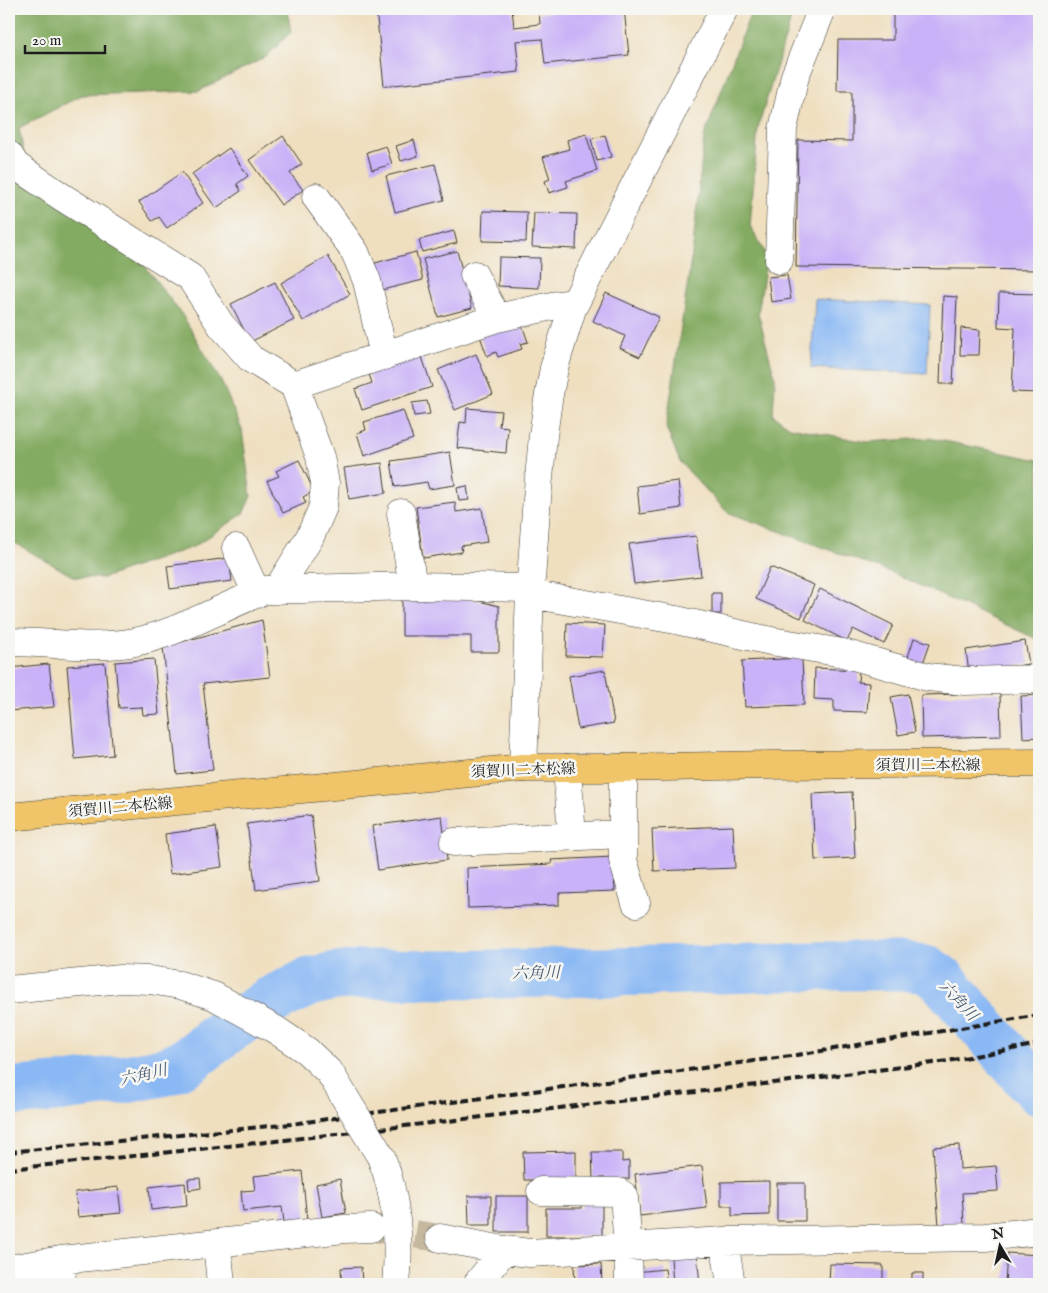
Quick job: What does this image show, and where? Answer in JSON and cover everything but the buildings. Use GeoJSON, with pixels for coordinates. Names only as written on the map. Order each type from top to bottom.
{"type":"FeatureCollection","features":[{"type":"Feature","properties":{"kind":"main road","name":"須賀川二本松線"},"geometry":{"type":"LineString","coordinates":[[9,817],[523,768],[1039,764]]}},
{"type":"Feature","properties":{"kind":"street"},"geometry":{"type":"LineString","coordinates":[[523,768],[530,591],[536,510],[543,436],[556,360],[572,309],[724,9]]}},
{"type":"Feature","properties":{"kind":"street"},"geometry":{"type":"LineString","coordinates":[[779,260],[783,128],[795,76],[822,9]]}},
{"type":"Feature","properties":{"kind":"street"},"geometry":{"type":"LineString","coordinates":[[9,155],[15,165],[62,197],[190,277],[221,325],[251,359],[294,385],[320,457],[325,483],[323,507],[310,537],[267,592]]}},
{"type":"Feature","properties":{"kind":"street"},"geometry":{"type":"LineString","coordinates":[[316,197],[355,252],[367,281],[384,356]]}},
{"type":"Feature","properties":{"kind":"street"},"geometry":{"type":"LineString","coordinates":[[474,275],[497,318]]}},
{"type":"Feature","properties":{"kind":"street"},"geometry":{"type":"LineString","coordinates":[[294,385],[497,318],[552,306],[575,304]]}},
{"type":"Feature","properties":{"kind":"street"},"geometry":{"type":"LineString","coordinates":[[401,513],[413,586]]}},
{"type":"Feature","properties":{"kind":"street"},"geometry":{"type":"LineString","coordinates":[[236,548],[267,592]]}},
{"type":"Feature","properties":{"kind":"street"},"geometry":{"type":"LineString","coordinates":[[9,642],[107,646],[135,642],[163,634],[267,592],[413,586],[530,591],[771,641],[843,653],[928,677],[965,681],[1039,679]]}},
{"type":"Feature","properties":{"kind":"street"},"geometry":{"type":"LineString","coordinates":[[567,768],[572,836]]}},
{"type":"Feature","properties":{"kind":"street"},"geometry":{"type":"LineString","coordinates":[[623,768],[623,860],[636,904]]}},
{"type":"Feature","properties":{"kind":"street"},"geometry":{"type":"LineString","coordinates":[[454,842],[624,834]]}},
{"type":"Feature","properties":{"kind":"street"},"geometry":{"type":"LineString","coordinates":[[9,990],[121,979],[180,984],[214,996],[276,1030],[307,1051],[330,1073],[388,1172],[395,1209],[398,1250],[396,1284]]}},
{"type":"Feature","properties":{"kind":"street"},"geometry":{"type":"LineString","coordinates":[[542,1191],[618,1192],[624,1196],[629,1284]]}},
{"type":"Feature","properties":{"kind":"street"},"geometry":{"type":"LineString","coordinates":[[9,1269],[62,1272],[217,1243],[344,1229],[371,1228]]}},
{"type":"Feature","properties":{"kind":"street"},"geometry":{"type":"LineString","coordinates":[[440,1238],[504,1250],[530,1252],[724,1241],[986,1236],[1039,1232]]}},
{"type":"Feature","properties":{"kind":"street"},"geometry":{"type":"LineString","coordinates":[[724,1241],[731,1284]]}},
{"type":"Feature","properties":{"kind":"street"},"geometry":{"type":"LineString","coordinates":[[217,1243],[221,1284]]}},
{"type":"Feature","properties":{"kind":"street"},"geometry":{"type":"LineString","coordinates":[[477,1284],[504,1250]]}},
{"type":"Feature","properties":{"kind":"green space"},"geometry":{"type":"Polygon","coordinates":[[[9,9],[287,9],[291,32],[266,57],[199,91],[82,95],[19,128],[24,154],[125,240],[183,316],[222,383],[242,430],[251,496],[243,514],[193,547],[103,578],[74,577],[9,541],[9,9]]]}},
{"type":"Feature","properties":{"kind":"green space"},"geometry":{"type":"Polygon","coordinates":[[[752,9],[794,9],[758,128],[750,226],[767,256],[758,313],[775,378],[773,415],[790,427],[866,442],[929,438],[1039,460],[1039,640],[895,574],[727,512],[680,462],[666,427],[693,247],[704,137],[752,9]]]}},
{"type":"Feature","properties":{"kind":"water"},"geometry":{"type":"Polygon","coordinates":[[[815,299],[930,305],[927,374],[811,368],[815,299]]]}},
{"type":"Feature","properties":{"kind":"waterway","name":"六角川"},"geometry":{"type":"LineString","coordinates":[[9,1092],[121,1080],[167,1071],[189,1060],[223,1033],[270,1001],[309,982],[335,976],[366,974],[448,975],[655,971],[815,966],[901,966],[926,969],[942,980],[1039,1091]]}},
{"type":"Feature","properties":{"kind":"tunnel"},"geometry":{"type":"LineString","coordinates":[[374,1228],[440,1238]]}},
{"type":"Feature","properties":{"kind":"railway"},"geometry":{"type":"LineString","coordinates":[[9,1152],[291,1124],[791,1056],[1039,1015]]}},
{"type":"Feature","properties":{"kind":"railway"},"geometry":{"type":"LineString","coordinates":[[9,1169],[285,1140],[799,1080],[948,1061],[1039,1044]]}}]}
